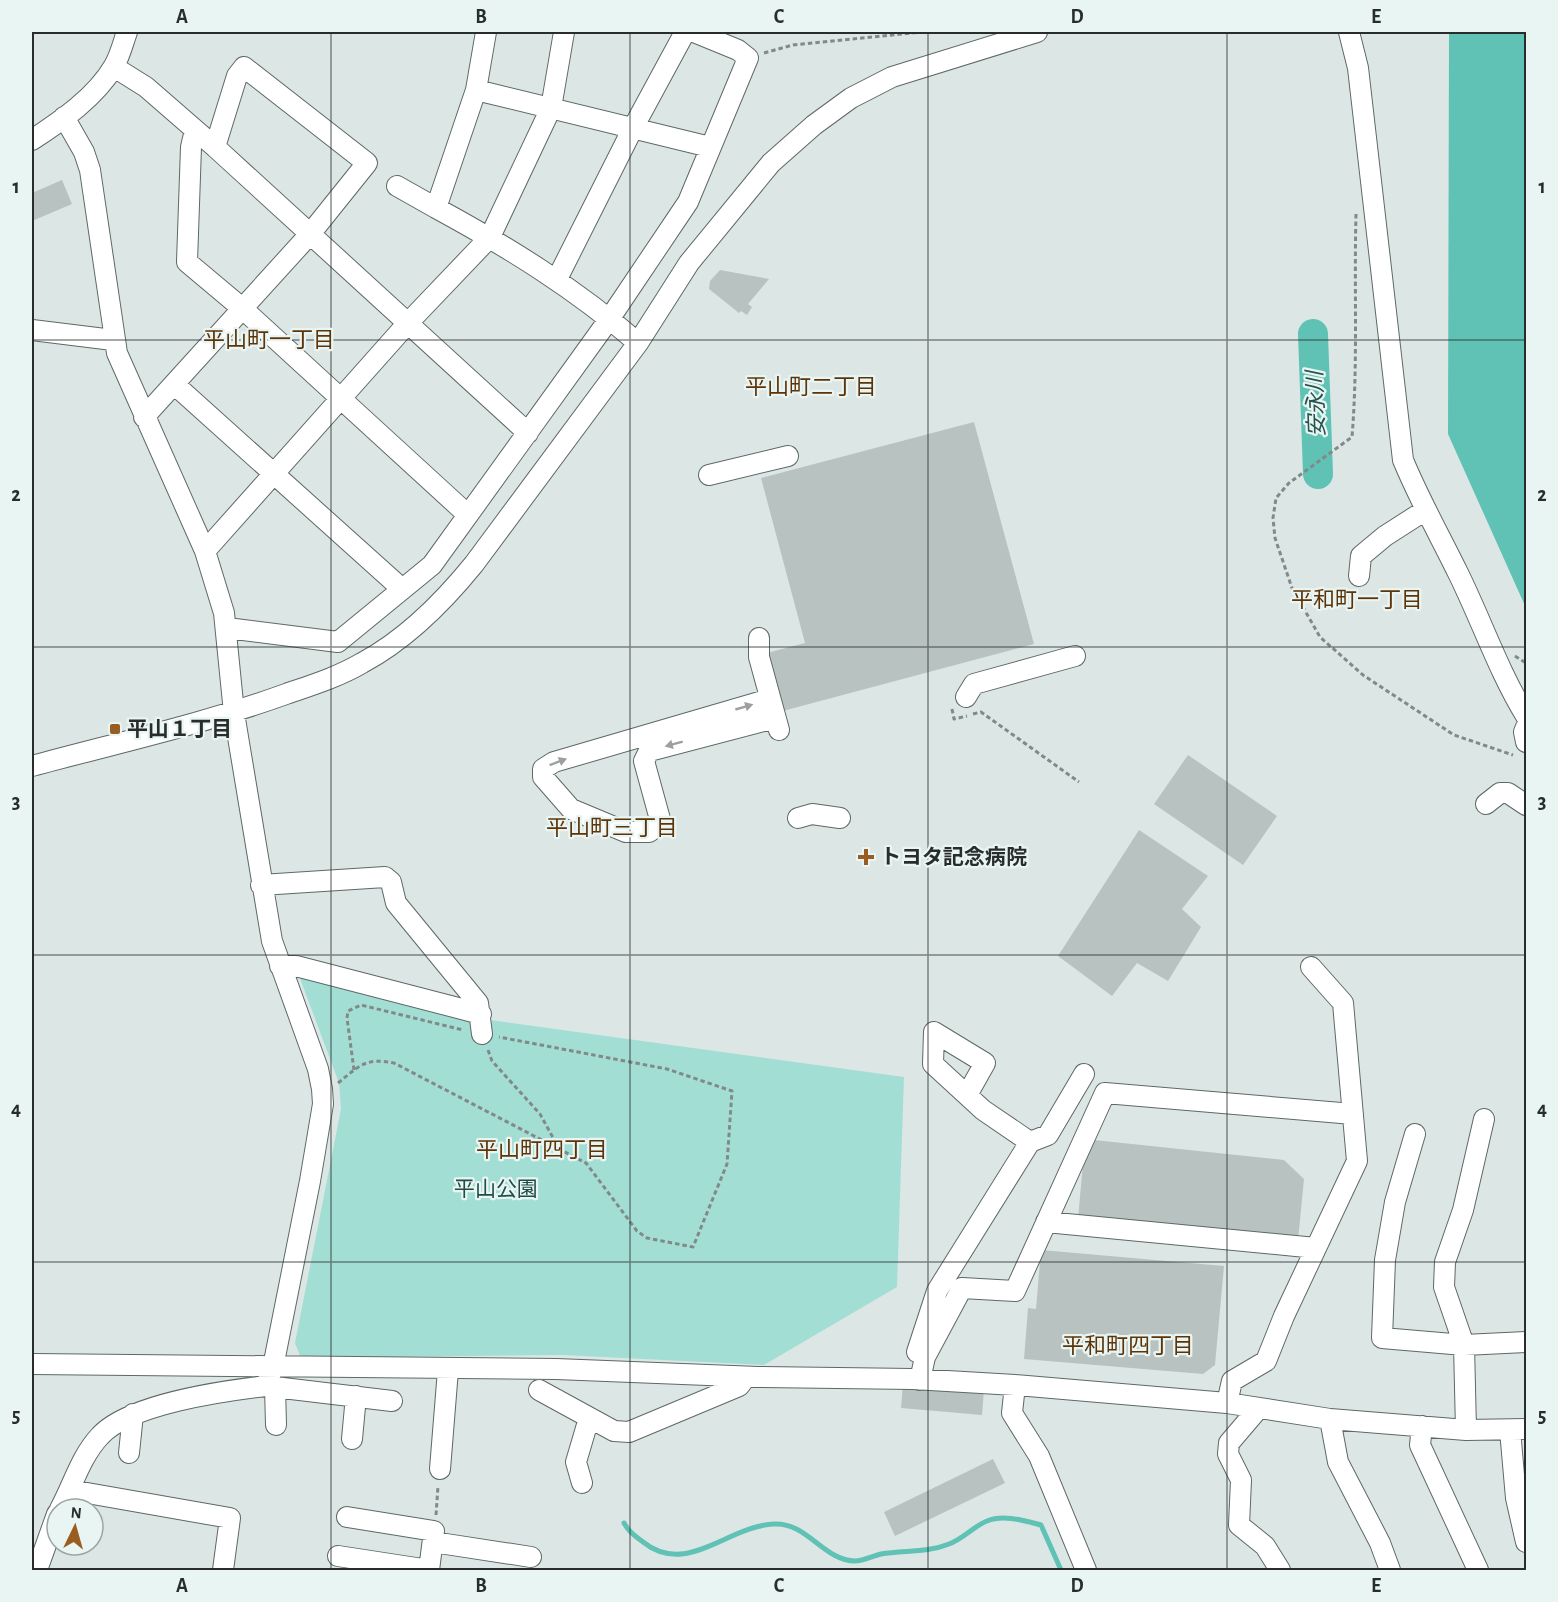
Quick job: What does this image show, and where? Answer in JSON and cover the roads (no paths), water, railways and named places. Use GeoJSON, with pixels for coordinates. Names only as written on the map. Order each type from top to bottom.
{"type":"FeatureCollection","features":[{"type":"Feature","properties":{"kind":"street"},"geometry":{"type":"LineString","coordinates":[[32,140],[84,101],[114,67],[127,32]]}},
{"type":"Feature","properties":{"kind":"street"},"geometry":{"type":"LineString","coordinates":[[436,208],[476,90],[486,32]]}},
{"type":"Feature","properties":{"kind":"street"},"geometry":{"type":"LineString","coordinates":[[204,551],[407,324],[490,237],[551,108],[564,32]]}},
{"type":"Feature","properties":{"kind":"street"},"geometry":{"type":"LineString","coordinates":[[557,279],[633,128],[685,32]]}},
{"type":"Feature","properties":{"kind":"street"},"geometry":{"type":"LineString","coordinates":[[227,627],[338,642],[401,588],[432,565],[610,318],[688,202],[748,58],[738,50],[693,32]]}},
{"type":"Feature","properties":{"kind":"street"},"geometry":{"type":"LineString","coordinates":[[32,766],[234,713],[328,679],[363,663],[401,636],[440,601],[474,564],[638,343],[689,263],[771,163],[814,125],[851,98],[892,77],[1037,32]]}},
{"type":"Feature","properties":{"kind":"street"},"geometry":{"type":"LineString","coordinates":[[1349,32],[1358,68],[1403,460],[1424,511],[1459,576],[1488,641],[1527,716]]}},
{"type":"Feature","properties":{"kind":"street"},"geometry":{"type":"LineString","coordinates":[[114,67],[146,87],[215,147],[528,433]]}},
{"type":"Feature","properties":{"kind":"street"},"geometry":{"type":"LineString","coordinates":[[144,417],[310,234],[368,163],[244,67],[237,76],[215,147]]}},
{"type":"Feature","properties":{"kind":"street"},"geometry":{"type":"LineString","coordinates":[[476,90],[710,147]]}},
{"type":"Feature","properties":{"kind":"street"},"geometry":{"type":"LineString","coordinates":[[64,117],[84,152],[90,170],[113,340],[144,417],[204,551],[227,627],[234,713],[261,885],[280,966],[318,1069],[322,1089],[323,1104],[310,1181],[273,1367],[271,1387],[276,1425]]}},
{"type":"Feature","properties":{"kind":"street"},"geometry":{"type":"LineString","coordinates":[[195,130],[191,147],[187,261],[243,309],[468,515]]}},
{"type":"Feature","properties":{"kind":"street"},"geometry":{"type":"LineString","coordinates":[[397,186],[490,237],[557,279],[610,318],[638,343]]}},
{"type":"Feature","properties":{"kind":"street"},"geometry":{"type":"LineString","coordinates":[[32,330],[113,340]]}},
{"type":"Feature","properties":{"kind":"street"},"geometry":{"type":"LineString","coordinates":[[174,384],[401,588]]}},
{"type":"Feature","properties":{"kind":"street"},"geometry":{"type":"LineString","coordinates":[[709,475],[788,456]]}},
{"type":"Feature","properties":{"kind":"street"},"geometry":{"type":"LineString","coordinates":[[1359,576],[1361,556],[1385,536],[1424,511]]}},
{"type":"Feature","properties":{"kind":"street"},"geometry":{"type":"LineString","coordinates":[[759,638],[759,657],[772,716]]}},
{"type":"Feature","properties":{"kind":"street"},"geometry":{"type":"LineString","coordinates":[[958,699],[974,684],[1075,656]]}},
{"type":"Feature","properties":{"kind":"street"},"geometry":{"type":"LineString","coordinates":[[772,716],[649,751],[644,762],[661,823],[649,832],[626,832],[572,809],[543,777],[543,769],[554,762],[772,716]]}},
{"type":"Feature","properties":{"kind":"street"},"geometry":{"type":"LineString","coordinates":[[1521,749],[1527,727]]}},
{"type":"Feature","properties":{"kind":"street"},"geometry":{"type":"LineString","coordinates":[[1486,804],[1500,793],[1508,793],[1527,805]]}},
{"type":"Feature","properties":{"kind":"street"},"geometry":{"type":"LineString","coordinates":[[798,818],[812,814],[840,818]]}},
{"type":"Feature","properties":{"kind":"street"},"geometry":{"type":"LineString","coordinates":[[261,885],[386,877],[391,882],[396,903],[478,1002],[482,1034]]}},
{"type":"Feature","properties":{"kind":"street"},"geometry":{"type":"LineString","coordinates":[[280,966],[296,966],[481,1014]]}},
{"type":"Feature","properties":{"kind":"street"},"geometry":{"type":"LineString","coordinates":[[1227,1403],[1232,1381],[1266,1361],[1284,1316],[1357,1161],[1343,1003],[1311,967]]}},
{"type":"Feature","properties":{"kind":"street"},"geometry":{"type":"LineString","coordinates":[[916,1379],[914,1363],[937,1291],[1030,1142],[1048,1135],[1084,1074]]}},
{"type":"Feature","properties":{"kind":"street"},"geometry":{"type":"LineString","coordinates":[[916,1379],[925,1357],[962,1288],[1015,1291],[1105,1093],[1353,1114]]}},
{"type":"Feature","properties":{"kind":"street"},"geometry":{"type":"LineString","coordinates":[[967,1095],[984,1110],[1030,1142]]}},
{"type":"Feature","properties":{"kind":"street"},"geometry":{"type":"LineString","coordinates":[[1466,1430],[1464,1345],[1444,1287],[1445,1262],[1463,1210],[1484,1119]]}},
{"type":"Feature","properties":{"kind":"street"},"geometry":{"type":"LineString","coordinates":[[1415,1134],[1395,1202],[1387,1249],[1382,1338],[1464,1345],[1527,1342]]}},
{"type":"Feature","properties":{"kind":"street"},"geometry":{"type":"LineString","coordinates":[[1046,1222],[1316,1248]]}},
{"type":"Feature","properties":{"kind":"street"},"geometry":{"type":"LineString","coordinates":[[32,1364],[448,1370],[556,1369],[746,1377],[916,1379],[1015,1384],[1227,1403],[1330,1419],[1466,1430],[1518,1429],[1516,1498],[1527,1542]]}},
{"type":"Feature","properties":{"kind":"street"},"geometry":{"type":"LineString","coordinates":[[317,1392],[321,1368]]}},
{"type":"Feature","properties":{"kind":"street"},"geometry":{"type":"LineString","coordinates":[[440,1469],[448,1370]]}},
{"type":"Feature","properties":{"kind":"street"},"geometry":{"type":"LineString","coordinates":[[539,1390],[614,1431],[629,1432],[739,1386],[746,1377]]}},
{"type":"Feature","properties":{"kind":"street"},"geometry":{"type":"LineString","coordinates":[[1015,1384],[1012,1413],[1039,1456],[1086,1570]]}},
{"type":"Feature","properties":{"kind":"street"},"geometry":{"type":"LineString","coordinates":[[66,1497],[87,1452],[101,1434],[133,1414],[224,1391],[271,1387],[392,1401]]}},
{"type":"Feature","properties":{"kind":"street"},"geometry":{"type":"LineString","coordinates":[[352,1439],[356,1396]]}},
{"type":"Feature","properties":{"kind":"street"},"geometry":{"type":"LineString","coordinates":[[1258,1409],[1229,1443],[1228,1454],[1241,1480],[1239,1525],[1265,1546],[1280,1570]]}},
{"type":"Feature","properties":{"kind":"street"},"geometry":{"type":"LineString","coordinates":[[129,1453],[133,1414]]}},
{"type":"Feature","properties":{"kind":"street"},"geometry":{"type":"LineString","coordinates":[[582,1483],[576,1462],[589,1418]]}},
{"type":"Feature","properties":{"kind":"street"},"geometry":{"type":"LineString","coordinates":[[1330,1419],[1338,1462],[1380,1543],[1390,1570]]}},
{"type":"Feature","properties":{"kind":"street"},"geometry":{"type":"LineString","coordinates":[[1422,1426],[1420,1445],[1478,1570]]}},
{"type":"Feature","properties":{"kind":"street"},"geometry":{"type":"LineString","coordinates":[[70,1490],[230,1518],[223,1570]]}},
{"type":"Feature","properties":{"kind":"street"},"geometry":{"type":"LineString","coordinates":[[347,1517],[531,1557]]}},
{"type":"Feature","properties":{"kind":"street"},"geometry":{"type":"LineString","coordinates":[[338,1556],[429,1570],[433,1537]]}},
{"type":"Feature","properties":{"kind":"street"},"geometry":{"type":"LineString","coordinates":[[36,1561],[45,1541]]}},
{"type":"Feature","properties":{"kind":"waterway","name":"安永川"},"geometry":{"type":"LineString","coordinates":[[1313,334],[1318,474]]}},
{"type":"Feature","properties":{"kind":"waterway"},"geometry":{"type":"LineString","coordinates":[[624,1523],[643,1542],[659,1551],[675,1554],[707,1547],[757,1527],[774,1524],[786,1525],[806,1535],[834,1555],[855,1561],[881,1554],[941,1547],[954,1542],[987,1521],[1000,1518],[1014,1519],[1041,1525],[1061,1570]]}},
{"type":"Feature","properties":{"kind":"place","name":"平山１丁目"},"geometry":{"type":"Point","coordinates":[115,729]}},
{"type":"Feature","properties":{"kind":"place","name":"トヨタ記念病院"},"geometry":{"type":"Point","coordinates":[866,857]}},
{"type":"Feature","properties":{"kind":"district","name":"平山町一丁目"},"geometry":{"type":"Point","coordinates":[269,339]}},
{"type":"Feature","properties":{"kind":"district","name":"平山町二丁目"},"geometry":{"type":"Point","coordinates":[811,386]}},
{"type":"Feature","properties":{"kind":"district","name":"平和町一丁目"},"geometry":{"type":"Point","coordinates":[1357,599]}},
{"type":"Feature","properties":{"kind":"district","name":"平山町三丁目"},"geometry":{"type":"Point","coordinates":[612,827]}},
{"type":"Feature","properties":{"kind":"district","name":"平山町四丁目"},"geometry":{"type":"Point","coordinates":[542,1149]}},
{"type":"Feature","properties":{"kind":"district","name":"平和町四丁目"},"geometry":{"type":"Point","coordinates":[1128,1345]}},
{"type":"Feature","properties":{"kind":"park label","name":"平山公園"},"geometry":{"type":"Point","coordinates":[496,1189]}}]}
